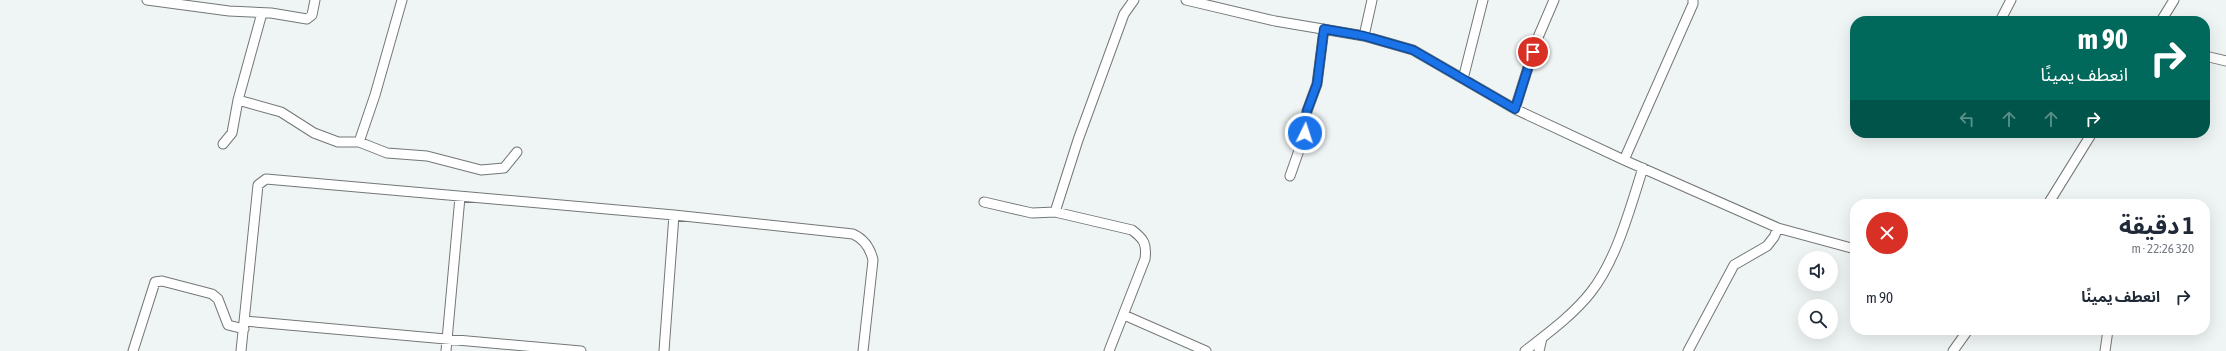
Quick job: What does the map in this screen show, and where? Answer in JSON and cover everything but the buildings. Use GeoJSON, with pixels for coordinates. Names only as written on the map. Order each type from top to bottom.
{"type":"FeatureCollection","features":[{"type":"Feature","properties":{"kind":"street"},"geometry":{"type":"LineString","coordinates":[[147,0],[307,18],[312,15],[315,0]]}},
{"type":"Feature","properties":{"kind":"street"},"geometry":{"type":"LineString","coordinates":[[359,142],[375,95],[402,0]]}},
{"type":"Feature","properties":{"kind":"street"},"geometry":{"type":"LineString","coordinates":[[1055,212],[1078,140],[1124,14],[1134,0]]}},
{"type":"Feature","properties":{"kind":"street"},"geometry":{"type":"LineString","coordinates":[[1186,0],[1276,22],[1364,36],[1413,50],[1515,109],[1624,160],[1778,228],[1850,248]]}},
{"type":"Feature","properties":{"kind":"street"},"geometry":{"type":"LineString","coordinates":[[1364,36],[1372,0]]}},
{"type":"Feature","properties":{"kind":"street"},"geometry":{"type":"LineString","coordinates":[[1463,79],[1483,0]]}},
{"type":"Feature","properties":{"kind":"street"},"geometry":{"type":"LineString","coordinates":[[1515,109],[1536,42],[1554,0]]}},
{"type":"Feature","properties":{"kind":"street"},"geometry":{"type":"LineString","coordinates":[[1624,160],[1693,4],[1693,0]]}},
{"type":"Feature","properties":{"kind":"street"},"geometry":{"type":"LineString","coordinates":[[2003,16],[2011,0]]}},
{"type":"Feature","properties":{"kind":"street"},"geometry":{"type":"LineString","coordinates":[[2164,16],[2174,0]]}},
{"type":"Feature","properties":{"kind":"street"},"geometry":{"type":"LineString","coordinates":[[223,144],[232,133],[238,100],[262,13]]}},
{"type":"Feature","properties":{"kind":"street"},"geometry":{"type":"LineString","coordinates":[[1290,176],[1305,133],[1307,111],[1317,84],[1324,29]]}},
{"type":"Feature","properties":{"kind":"street"},"geometry":{"type":"LineString","coordinates":[[2210,57],[2226,61]]}},
{"type":"Feature","properties":{"kind":"street"},"geometry":{"type":"LineString","coordinates":[[238,100],[281,112],[314,133],[338,142],[359,142],[387,154],[427,156],[481,170],[504,168],[518,152]]}},
{"type":"Feature","properties":{"kind":"street"},"geometry":{"type":"LineString","coordinates":[[2051,199],[2089,138]]}},
{"type":"Feature","properties":{"kind":"street"},"geometry":{"type":"LineString","coordinates":[[1525,351],[1575,310],[1601,278],[1622,231],[1643,168]]}},
{"type":"Feature","properties":{"kind":"street"},"geometry":{"type":"LineString","coordinates":[[241,351],[258,185],[260,181],[266,179],[674,215],[846,233],[859,237],[869,247],[873,260],[863,351]]}},
{"type":"Feature","properties":{"kind":"street"},"geometry":{"type":"LineString","coordinates":[[446,351],[460,197]]}},
{"type":"Feature","properties":{"kind":"street"},"geometry":{"type":"LineString","coordinates":[[984,202],[1032,213],[1055,212],[1132,230],[1142,237],[1147,246],[1145,259],[1109,351]]}},
{"type":"Feature","properties":{"kind":"street"},"geometry":{"type":"LineString","coordinates":[[664,351],[674,215]]}},
{"type":"Feature","properties":{"kind":"street"},"geometry":{"type":"LineString","coordinates":[[1688,351],[1734,265],[1767,246],[1774,237],[1778,228]]}},
{"type":"Feature","properties":{"kind":"street"},"geometry":{"type":"LineString","coordinates":[[133,351],[155,282],[162,281],[212,294],[218,299],[228,325],[448,338],[582,351]]}},
{"type":"Feature","properties":{"kind":"street"},"geometry":{"type":"LineString","coordinates":[[1124,315],[1206,351]]}},
{"type":"Feature","properties":{"kind":"street"},"geometry":{"type":"LineString","coordinates":[[1953,351],[1964,335]]}},
{"type":"Feature","properties":{"kind":"street"},"geometry":{"type":"LineString","coordinates":[[2105,351],[2107,335]]}},
{"type":"Feature","properties":{"kind":"street"},"geometry":{"type":"LineString","coordinates":[[1539,351],[1542,338]]}},
{"type":"Feature","properties":{"kind":"route"},"geometry":{"type":"LineString","coordinates":[[1305,133],[1307,111],[1317,84],[1324,29],[1364,36],[1413,50],[1515,109],[1533,52]]}}]}
